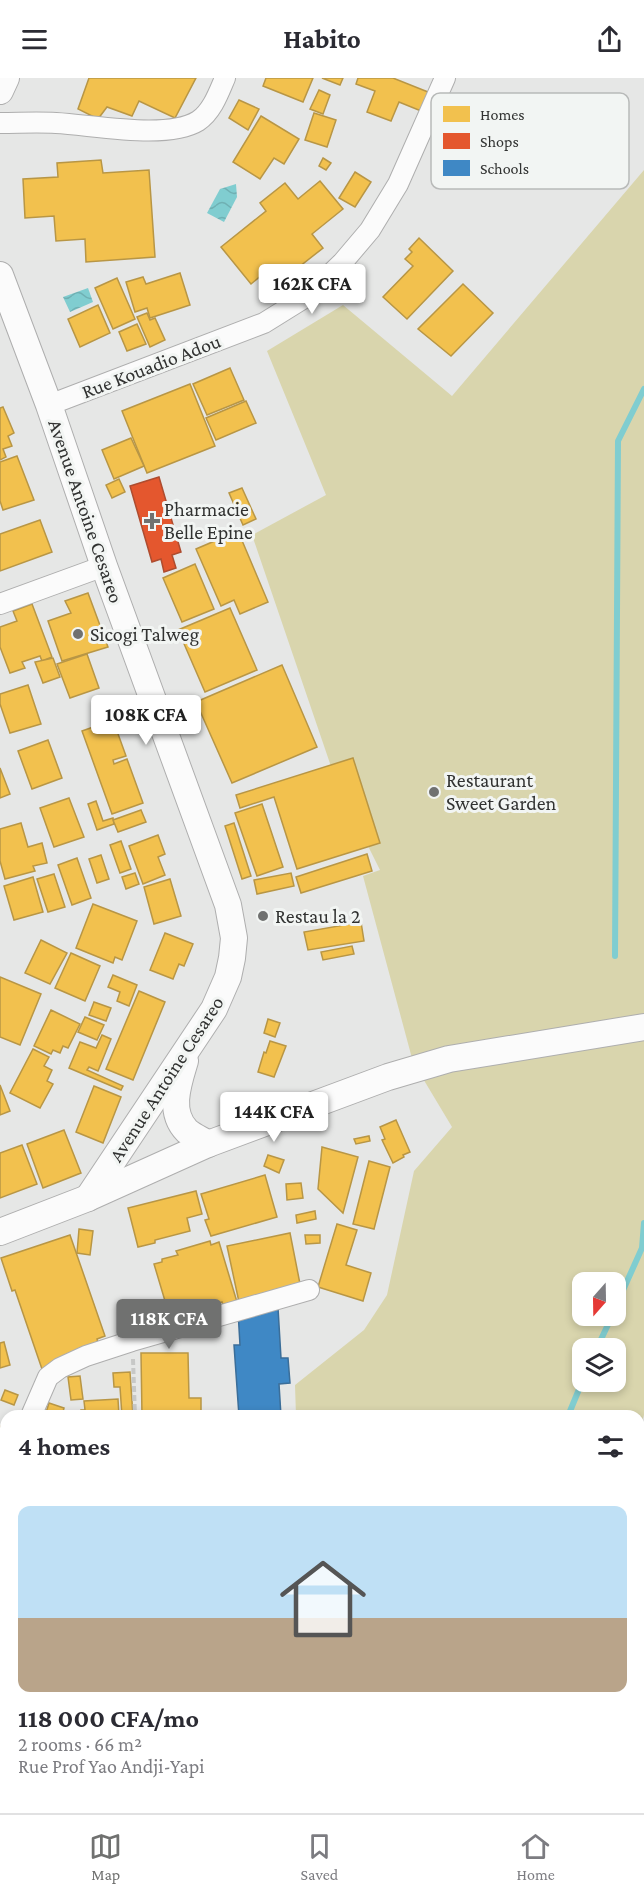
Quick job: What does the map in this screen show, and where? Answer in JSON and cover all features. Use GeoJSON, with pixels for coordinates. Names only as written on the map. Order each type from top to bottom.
{"type":"FeatureCollection","features":[{"type":"Feature","properties":{"kind":"street"},"geometry":{"type":"LineString","coordinates":[[0,91],[6,78]]}},
{"type":"Feature","properties":{"kind":"street"},"geometry":{"type":"LineString","coordinates":[[0,123],[56,123],[156,130],[180,129],[200,120],[215,101],[225,78]]}},
{"type":"Feature","properties":{"kind":"street","name":"Rue Kouadio Adou"},"geometry":{"type":"LineString","coordinates":[[438,93],[445,78]]}},
{"type":"Feature","properties":{"kind":"street","name":"Rue Kouadio Adou"},"geometry":{"type":"LineString","coordinates":[[49,405],[264,323],[309,295],[342,263],[370,230],[398,184],[431,110]]}},
{"type":"Feature","properties":{"kind":"street","name":"Avenue Antoine Cesareo"},"geometry":{"type":"LineString","coordinates":[[0,275],[49,405],[104,566],[228,905],[234,938],[228,977],[214,1009],[88,1198]]}},
{"type":"Feature","properties":{"kind":"street"},"geometry":{"type":"LineString","coordinates":[[0,604],[104,566]]}},
{"type":"Feature","properties":{"kind":"street"},"geometry":{"type":"LineString","coordinates":[[0,1232],[88,1198],[208,1144],[388,1077],[449,1059],[644,1027]]}},
{"type":"Feature","properties":{"kind":"street"},"geometry":{"type":"LineString","coordinates":[[190,1045],[178,1087],[177,1113],[188,1131],[208,1144]]}},
{"type":"Feature","properties":{"kind":"street"},"geometry":{"type":"LineString","coordinates":[[34,1410],[48,1377],[60,1368],[86,1356],[309,1290]]}},
{"type":"Feature","properties":{"kind":"path"},"geometry":{"type":"LineString","coordinates":[[132,1341],[135,1410]]}},
{"type":"Feature","properties":{"kind":"shaded area"},"geometry":{"type":"Polygon","coordinates":[[[644,170],[644,1410],[296,1410],[295,1385],[364,1330],[387,1295],[414,1171],[452,1127],[413,1062],[363,876],[380,870],[337,784],[252,535],[326,495],[267,351],[343,305],[452,396],[644,170]]]}},
{"type":"Feature","properties":{"kind":"water"},"geometry":{"type":"Polygon","coordinates":[[[236,184],[237,197],[224,222],[207,213],[220,189],[236,184]]]}},
{"type":"Feature","properties":{"kind":"water"},"geometry":{"type":"Polygon","coordinates":[[[88,288],[93,302],[70,312],[63,297],[88,288]]]}},
{"type":"Feature","properties":{"kind":"building: Homes"},"geometry":{"type":"Polygon","coordinates":[[[89,78],[196,78],[175,118],[139,101],[132,116],[107,107],[98,119],[78,109],[89,78]]]}},
{"type":"Feature","properties":{"kind":"building: Homes"},"geometry":{"type":"Polygon","coordinates":[[[266,78],[313,78],[303,102],[263,86],[266,78]]]}},
{"type":"Feature","properties":{"kind":"building: Homes"},"geometry":{"type":"Polygon","coordinates":[[[322,78],[343,78],[340,85],[322,78]]]}},
{"type":"Feature","properties":{"kind":"building: Homes"},"geometry":{"type":"Polygon","coordinates":[[[358,78],[393,78],[431,93],[431,99],[426,113],[399,102],[391,121],[367,112],[375,91],[356,84],[358,78]]]}},
{"type":"Feature","properties":{"kind":"building: Homes"},"geometry":{"type":"Polygon","coordinates":[[[319,90],[330,95],[323,114],[310,109],[319,90]]]}},
{"type":"Feature","properties":{"kind":"building: Homes"},"geometry":{"type":"Polygon","coordinates":[[[239,100],[259,109],[248,130],[229,118],[239,100]]]}},
{"type":"Feature","properties":{"kind":"building: Homes"},"geometry":{"type":"Polygon","coordinates":[[[314,113],[336,120],[327,147],[305,140],[314,113]]]}},
{"type":"Feature","properties":{"kind":"building: Homes"},"geometry":{"type":"Polygon","coordinates":[[[261,116],[299,139],[284,164],[274,158],[260,179],[233,162],[261,116]]]}},
{"type":"Feature","properties":{"kind":"building: Homes"},"geometry":{"type":"Polygon","coordinates":[[[323,158],[331,163],[326,170],[319,166],[323,158]]]}},
{"type":"Feature","properties":{"kind":"building: Homes"},"geometry":{"type":"Polygon","coordinates":[[[101,160],[103,173],[149,170],[155,257],[86,262],[85,239],[56,241],[54,216],[25,218],[23,179],[58,177],[57,163],[101,160]]]}},
{"type":"Feature","properties":{"kind":"building: Homes"},"geometry":{"type":"Polygon","coordinates":[[[355,172],[371,182],[355,207],[339,198],[355,172]]]}},
{"type":"Feature","properties":{"kind":"building: Homes"},"geometry":{"type":"Polygon","coordinates":[[[320,181],[343,209],[312,234],[323,248],[285,278],[274,265],[251,284],[221,247],[266,211],[260,203],[285,183],[298,199],[320,181]]]}},
{"type":"Feature","properties":{"kind":"building: Homes"},"geometry":{"type":"Polygon","coordinates":[[[419,238],[453,271],[407,319],[383,297],[413,266],[405,259],[412,252],[409,249],[419,238]]]}},
{"type":"Feature","properties":{"kind":"building: Homes"},"geometry":{"type":"Polygon","coordinates":[[[180,273],[190,305],[150,318],[147,308],[135,312],[126,282],[143,277],[146,284],[180,273]]]}},
{"type":"Feature","properties":{"kind":"building: Homes"},"geometry":{"type":"Polygon","coordinates":[[[117,278],[135,319],[113,329],[95,288],[117,278]]]}},
{"type":"Feature","properties":{"kind":"building: Homes"},"geometry":{"type":"Polygon","coordinates":[[[463,284],[493,313],[451,356],[418,329],[463,284]]]}},
{"type":"Feature","properties":{"kind":"building: Homes"},"geometry":{"type":"Polygon","coordinates":[[[98,305],[110,333],[80,347],[68,319],[98,305]]]}},
{"type":"Feature","properties":{"kind":"building: Homes"},"geometry":{"type":"Polygon","coordinates":[[[147,313],[150,320],[155,318],[165,340],[150,347],[137,317],[147,313]]]}},
{"type":"Feature","properties":{"kind":"building: Homes"},"geometry":{"type":"Polygon","coordinates":[[[137,324],[146,344],[127,351],[119,332],[137,324]]]}},
{"type":"Feature","properties":{"kind":"building: Homes"},"geometry":{"type":"Polygon","coordinates":[[[230,368],[244,400],[207,415],[193,384],[230,368]]]}},
{"type":"Feature","properties":{"kind":"building: Homes"},"geometry":{"type":"Polygon","coordinates":[[[190,384],[215,446],[147,473],[122,411],[190,384]]]}},
{"type":"Feature","properties":{"kind":"building: Homes"},"geometry":{"type":"Polygon","coordinates":[[[246,401],[256,423],[216,440],[206,418],[246,401]]]}},
{"type":"Feature","properties":{"kind":"building: Homes"},"geometry":{"type":"Polygon","coordinates":[[[3,407],[14,433],[8,436],[12,446],[3,449],[6,457],[0,460],[0,408],[3,407]]]}},
{"type":"Feature","properties":{"kind":"building: Homes"},"geometry":{"type":"Polygon","coordinates":[[[131,438],[144,466],[114,479],[102,450],[131,438]]]}},
{"type":"Feature","properties":{"kind":"building: Homes"},"geometry":{"type":"Polygon","coordinates":[[[17,456],[34,500],[3,510],[0,501],[0,462],[17,456]]]}},
{"type":"Feature","properties":{"kind":"building: Homes"},"geometry":{"type":"Polygon","coordinates":[[[119,479],[125,492],[112,498],[106,485],[119,479]]]}},
{"type":"Feature","properties":{"kind":"building: Homes"},"geometry":{"type":"Polygon","coordinates":[[[242,488],[256,519],[243,525],[229,493],[242,488]]]}},
{"type":"Feature","properties":{"kind":"building: Homes"},"geometry":{"type":"Polygon","coordinates":[[[40,520],[52,552],[0,571],[0,534],[40,520]]]}},
{"type":"Feature","properties":{"kind":"building: Homes"},"geometry":{"type":"Polygon","coordinates":[[[238,531],[268,602],[240,614],[234,600],[221,606],[196,549],[238,531]]]}},
{"type":"Feature","properties":{"kind":"building: Homes"},"geometry":{"type":"Polygon","coordinates":[[[195,564],[214,609],[182,622],[163,578],[195,564]]]}},
{"type":"Feature","properties":{"kind":"building: Homes","name":"Sicogi Talweg"},"geometry":{"type":"Polygon","coordinates":[[[88,593],[108,647],[62,661],[48,621],[71,613],[65,601],[88,593]]]}},
{"type":"Feature","properties":{"kind":"building: Homes"},"geometry":{"type":"Polygon","coordinates":[[[32,604],[52,657],[42,661],[40,656],[22,662],[25,668],[10,673],[0,647],[0,627],[17,621],[13,611],[32,604]]]}},
{"type":"Feature","properties":{"kind":"building: Homes"},"geometry":{"type":"Polygon","coordinates":[[[230,608],[257,670],[205,692],[178,630],[230,608]]]}},
{"type":"Feature","properties":{"kind":"building: Homes"},"geometry":{"type":"Polygon","coordinates":[[[87,654],[99,688],[70,698],[57,664],[87,654]]]}},
{"type":"Feature","properties":{"kind":"building: Homes"},"geometry":{"type":"Polygon","coordinates":[[[53,658],[60,677],[43,683],[35,662],[53,658]]]}},
{"type":"Feature","properties":{"kind":"building: Homes"},"geometry":{"type":"Polygon","coordinates":[[[282,665],[317,747],[232,783],[196,702],[282,665]]]}},
{"type":"Feature","properties":{"kind":"building: Homes"},"geometry":{"type":"Polygon","coordinates":[[[28,685],[41,724],[10,733],[0,704],[0,694],[28,685]]]}},
{"type":"Feature","properties":{"kind":"building: Homes"},"geometry":{"type":"Polygon","coordinates":[[[113,720],[126,756],[113,760],[114,764],[127,759],[143,803],[112,814],[82,731],[113,720]]]}},
{"type":"Feature","properties":{"kind":"building: Homes"},"geometry":{"type":"Polygon","coordinates":[[[48,740],[62,778],[32,789],[18,751],[48,740]]]}},
{"type":"Feature","properties":{"kind":"building: Homes"},"geometry":{"type":"Polygon","coordinates":[[[353,758],[380,843],[297,869],[274,797],[240,808],[236,795],[353,758]]]}},
{"type":"Feature","properties":{"kind":"building: Homes"},"geometry":{"type":"Polygon","coordinates":[[[0,768],[10,794],[0,798],[0,768]]]}},
{"type":"Feature","properties":{"kind":"building: Homes"},"geometry":{"type":"Polygon","coordinates":[[[69,798],[84,837],[54,847],[40,808],[69,798]]]}},
{"type":"Feature","properties":{"kind":"building: Homes"},"geometry":{"type":"Polygon","coordinates":[[[96,801],[103,821],[113,818],[114,824],[97,830],[88,804],[96,801]]]}},
{"type":"Feature","properties":{"kind":"building: Homes"},"geometry":{"type":"Polygon","coordinates":[[[262,804],[283,867],[257,876],[235,813],[262,804]]]}},
{"type":"Feature","properties":{"kind":"building: Homes"},"geometry":{"type":"Polygon","coordinates":[[[141,810],[146,822],[118,832],[113,820],[141,810]]]}},
{"type":"Feature","properties":{"kind":"building: Homes"},"geometry":{"type":"Polygon","coordinates":[[[21,823],[28,847],[42,843],[47,863],[33,866],[35,871],[5,879],[0,861],[0,829],[21,823]]]}},
{"type":"Feature","properties":{"kind":"building: Homes"},"geometry":{"type":"Polygon","coordinates":[[[234,823],[251,876],[242,879],[225,826],[234,823]]]}},
{"type":"Feature","properties":{"kind":"building: Homes"},"geometry":{"type":"Polygon","coordinates":[[[158,835],[165,854],[158,857],[165,875],[143,884],[129,846],[158,835]]]}},
{"type":"Feature","properties":{"kind":"building: Homes"},"geometry":{"type":"Polygon","coordinates":[[[121,841],[131,869],[120,873],[110,845],[121,841]]]}},
{"type":"Feature","properties":{"kind":"building: Homes"},"geometry":{"type":"Polygon","coordinates":[[[367,854],[372,871],[301,893],[296,877],[367,854]]]}},
{"type":"Feature","properties":{"kind":"building: Homes"},"geometry":{"type":"Polygon","coordinates":[[[101,855],[109,879],[97,883],[89,859],[101,855]]]}},
{"type":"Feature","properties":{"kind":"building: Homes"},"geometry":{"type":"Polygon","coordinates":[[[77,858],[91,898],[72,905],[58,865],[77,858]]]}},
{"type":"Feature","properties":{"kind":"building: Homes"},"geometry":{"type":"Polygon","coordinates":[[[135,873],[139,884],[126,889],[122,877],[135,873]]]}},
{"type":"Feature","properties":{"kind":"building: Homes"},"geometry":{"type":"Polygon","coordinates":[[[291,873],[294,886],[257,894],[254,880],[291,873]]]}},
{"type":"Feature","properties":{"kind":"building: Homes"},"geometry":{"type":"Polygon","coordinates":[[[54,874],[65,907],[48,912],[37,879],[54,874]]]}},
{"type":"Feature","properties":{"kind":"building: Homes"},"geometry":{"type":"Polygon","coordinates":[[[33,877],[43,912],[14,920],[4,886],[33,877]]]}},
{"type":"Feature","properties":{"kind":"building: Homes"},"geometry":{"type":"Polygon","coordinates":[[[170,879],[181,916],[154,924],[144,887],[170,879]]]}},
{"type":"Feature","properties":{"kind":"building: Homes"},"geometry":{"type":"Polygon","coordinates":[[[93,904],[137,921],[122,960],[115,957],[113,963],[76,948],[93,904]]]}},
{"type":"Feature","properties":{"kind":"building: Homes"},"geometry":{"type":"Polygon","coordinates":[[[361,922],[364,941],[308,950],[304,932],[361,922]]]}},
{"type":"Feature","properties":{"kind":"building: Homes"},"geometry":{"type":"Polygon","coordinates":[[[165,933],[193,944],[184,966],[179,964],[173,979],[150,970],[165,933]]]}},
{"type":"Feature","properties":{"kind":"building: Homes"},"geometry":{"type":"Polygon","coordinates":[[[41,940],[67,953],[50,984],[25,973],[41,940]]]}},
{"type":"Feature","properties":{"kind":"building: Homes"},"geometry":{"type":"Polygon","coordinates":[[[352,946],[354,954],[323,960],[321,952],[352,946]]]}},
{"type":"Feature","properties":{"kind":"building: Homes"},"geometry":{"type":"Polygon","coordinates":[[[71,953],[100,966],[85,1001],[55,988],[71,953]]]}},
{"type":"Feature","properties":{"kind":"building: Homes"},"geometry":{"type":"Polygon","coordinates":[[[113,975],[137,985],[129,1006],[117,1001],[120,992],[108,987],[113,975]]]}},
{"type":"Feature","properties":{"kind":"building: Homes"},"geometry":{"type":"Polygon","coordinates":[[[0,977],[41,994],[20,1045],[0,1037],[0,977]]]}},
{"type":"Feature","properties":{"kind":"building: Homes"},"geometry":{"type":"Polygon","coordinates":[[[139,991],[165,1002],[133,1080],[106,1069],[139,991]]]}},
{"type":"Feature","properties":{"kind":"building: Homes"},"geometry":{"type":"Polygon","coordinates":[[[94,1002],[111,1008],[106,1021],[89,1015],[94,1002]]]}},
{"type":"Feature","properties":{"kind":"building: Homes"},"geometry":{"type":"Polygon","coordinates":[[[51,1010],[80,1024],[68,1048],[63,1046],[60,1053],[53,1050],[51,1054],[34,1046],[51,1010]]]}},
{"type":"Feature","properties":{"kind":"building: Homes"},"geometry":{"type":"Polygon","coordinates":[[[85,1017],[104,1025],[97,1040],[78,1032],[85,1017]]]}},
{"type":"Feature","properties":{"kind":"building: Homes"},"geometry":{"type":"Polygon","coordinates":[[[268,1019],[280,1023],[275,1037],[264,1033],[268,1019]]]}},
{"type":"Feature","properties":{"kind":"building: Homes"},"geometry":{"type":"Polygon","coordinates":[[[102,1035],[111,1039],[98,1071],[89,1067],[87,1070],[123,1086],[121,1090],[69,1068],[80,1042],[96,1048],[102,1035]]]}},
{"type":"Feature","properties":{"kind":"building: Homes"},"geometry":{"type":"Polygon","coordinates":[[[270,1041],[286,1046],[274,1077],[258,1072],[270,1041]]]}},
{"type":"Feature","properties":{"kind":"building: Homes"},"geometry":{"type":"Polygon","coordinates":[[[33,1049],[49,1057],[44,1066],[52,1070],[47,1081],[53,1084],[40,1108],[10,1093],[33,1049]]]}},
{"type":"Feature","properties":{"kind":"building: Homes"},"geometry":{"type":"Polygon","coordinates":[[[0,1085],[10,1111],[0,1115],[0,1085]]]}},
{"type":"Feature","properties":{"kind":"building: Homes"},"geometry":{"type":"Polygon","coordinates":[[[94,1086],[121,1097],[103,1143],[76,1132],[94,1086]]]}},
{"type":"Feature","properties":{"kind":"building: Homes"},"geometry":{"type":"Polygon","coordinates":[[[396,1120],[410,1152],[393,1163],[382,1140],[385,1139],[380,1127],[396,1120]]]}},
{"type":"Feature","properties":{"kind":"building: Homes"},"geometry":{"type":"Polygon","coordinates":[[[64,1130],[81,1173],[43,1188],[27,1144],[64,1130]]]}},
{"type":"Feature","properties":{"kind":"building: Homes"},"geometry":{"type":"Polygon","coordinates":[[[369,1136],[370,1141],[356,1144],[354,1139],[369,1136]]]}},
{"type":"Feature","properties":{"kind":"building: Homes"},"geometry":{"type":"Polygon","coordinates":[[[22,1145],[37,1184],[0,1198],[0,1153],[22,1145]]]}},
{"type":"Feature","properties":{"kind":"building: Homes"},"geometry":{"type":"Polygon","coordinates":[[[322,1147],[358,1157],[343,1213],[318,1189],[322,1147]]]}},
{"type":"Feature","properties":{"kind":"building: Homes"},"geometry":{"type":"Polygon","coordinates":[[[268,1155],[284,1160],[279,1173],[264,1166],[268,1155]]]}},
{"type":"Feature","properties":{"kind":"building: Homes"},"geometry":{"type":"Polygon","coordinates":[[[369,1161],[390,1167],[374,1229],[353,1224],[369,1161]]]}},
{"type":"Feature","properties":{"kind":"building: Homes"},"geometry":{"type":"Polygon","coordinates":[[[265,1175],[277,1217],[211,1236],[205,1220],[209,1219],[201,1194],[265,1175]]]}},
{"type":"Feature","properties":{"kind":"building: Homes"},"geometry":{"type":"Polygon","coordinates":[[[301,1183],[303,1198],[287,1200],[286,1184],[301,1183]]]}},
{"type":"Feature","properties":{"kind":"building: Homes"},"geometry":{"type":"Polygon","coordinates":[[[196,1191],[202,1214],[187,1218],[190,1231],[138,1247],[128,1208],[196,1191]]]}},
{"type":"Feature","properties":{"kind":"building: Homes"},"geometry":{"type":"Polygon","coordinates":[[[315,1211],[316,1219],[297,1223],[296,1215],[315,1211]]]}},
{"type":"Feature","properties":{"kind":"building: Homes"},"geometry":{"type":"Polygon","coordinates":[[[337,1224],[357,1230],[346,1265],[371,1273],[363,1301],[318,1287],[337,1224]]]}},
{"type":"Feature","properties":{"kind":"building: Homes"},"geometry":{"type":"Polygon","coordinates":[[[79,1229],[93,1231],[90,1255],[77,1253],[79,1229]]]}},
{"type":"Feature","properties":{"kind":"building: Homes"},"geometry":{"type":"Polygon","coordinates":[[[290,1233],[301,1289],[239,1302],[227,1246],[290,1233]]]}},
{"type":"Feature","properties":{"kind":"building: Homes"},"geometry":{"type":"Polygon","coordinates":[[[70,1235],[105,1336],[97,1339],[99,1346],[43,1372],[15,1290],[12,1291],[1,1258],[70,1235]]]}},
{"type":"Feature","properties":{"kind":"building: Homes"},"geometry":{"type":"Polygon","coordinates":[[[305,1235],[320,1235],[320,1243],[306,1244],[305,1235]]]}},
{"type":"Feature","properties":{"kind":"building: Homes"},"geometry":{"type":"Polygon","coordinates":[[[210,1241],[211,1245],[219,1242],[237,1302],[223,1305],[222,1302],[182,1313],[183,1317],[171,1321],[154,1264],[162,1262],[162,1259],[178,1255],[176,1251],[210,1241]]]}},
{"type":"Feature","properties":{"kind":"building: Homes"},"geometry":{"type":"Polygon","coordinates":[[[4,1342],[10,1365],[0,1368],[0,1343],[4,1342]]]}},
{"type":"Feature","properties":{"kind":"building: Homes"},"geometry":{"type":"Polygon","coordinates":[[[141,1353],[188,1353],[189,1398],[201,1398],[201,1410],[142,1410],[141,1353]]]}},
{"type":"Feature","properties":{"kind":"building: Homes"},"geometry":{"type":"Polygon","coordinates":[[[130,1372],[133,1410],[122,1410],[120,1387],[114,1387],[113,1373],[130,1372]]]}},
{"type":"Feature","properties":{"kind":"building: Homes"},"geometry":{"type":"Polygon","coordinates":[[[80,1376],[83,1399],[71,1400],[68,1377],[80,1376]]]}},
{"type":"Feature","properties":{"kind":"building: Homes"},"geometry":{"type":"Polygon","coordinates":[[[5,1390],[18,1395],[14,1405],[1,1400],[5,1390]]]}},
{"type":"Feature","properties":{"kind":"building: Homes"},"geometry":{"type":"Polygon","coordinates":[[[118,1399],[119,1410],[85,1410],[84,1401],[118,1399]]]}},
{"type":"Feature","properties":{"kind":"building: Homes"},"geometry":{"type":"Polygon","coordinates":[[[49,1403],[64,1408],[64,1410],[47,1410],[49,1403]]]}},
{"type":"Feature","properties":{"kind":"building: Shops"},"geometry":{"type":"Polygon","coordinates":[[[159,477],[181,552],[172,555],[176,568],[164,572],[161,559],[152,562],[130,486],[159,477]]]}},
{"type":"Feature","properties":{"kind":"building: Schools"},"geometry":{"type":"Polygon","coordinates":[[[278,1308],[281,1358],[288,1358],[290,1383],[279,1384],[281,1410],[239,1410],[234,1345],[240,1345],[238,1311],[278,1308]]]}},
{"type":"Feature","properties":{"kind":"waterway"},"geometry":{"type":"LineString","coordinates":[[615,956],[618,441],[644,389]]}},
{"type":"Feature","properties":{"kind":"waterway"},"geometry":{"type":"LineString","coordinates":[[626,1284],[642,1248],[644,1223]]}},
{"type":"Feature","properties":{"kind":"waterway"},"geometry":{"type":"LineString","coordinates":[[602,1338],[607,1326]]}},
{"type":"Feature","properties":{"kind":"waterway"},"geometry":{"type":"LineString","coordinates":[[570,1410],[578,1392]]}},
{"type":"Feature","properties":{"kind":"place","name":"Pharmacie Belle Epine"},"geometry":{"type":"Point","coordinates":[152,521]}},
{"type":"Feature","properties":{"kind":"place","name":"Sicogi Talweg"},"geometry":{"type":"Point","coordinates":[78,634]}},
{"type":"Feature","properties":{"kind":"place","name":"Restaurant Sweet Garden"},"geometry":{"type":"Point","coordinates":[434,792]}},
{"type":"Feature","properties":{"kind":"place","name":"Restau la 2"},"geometry":{"type":"Point","coordinates":[263,916]}}]}
